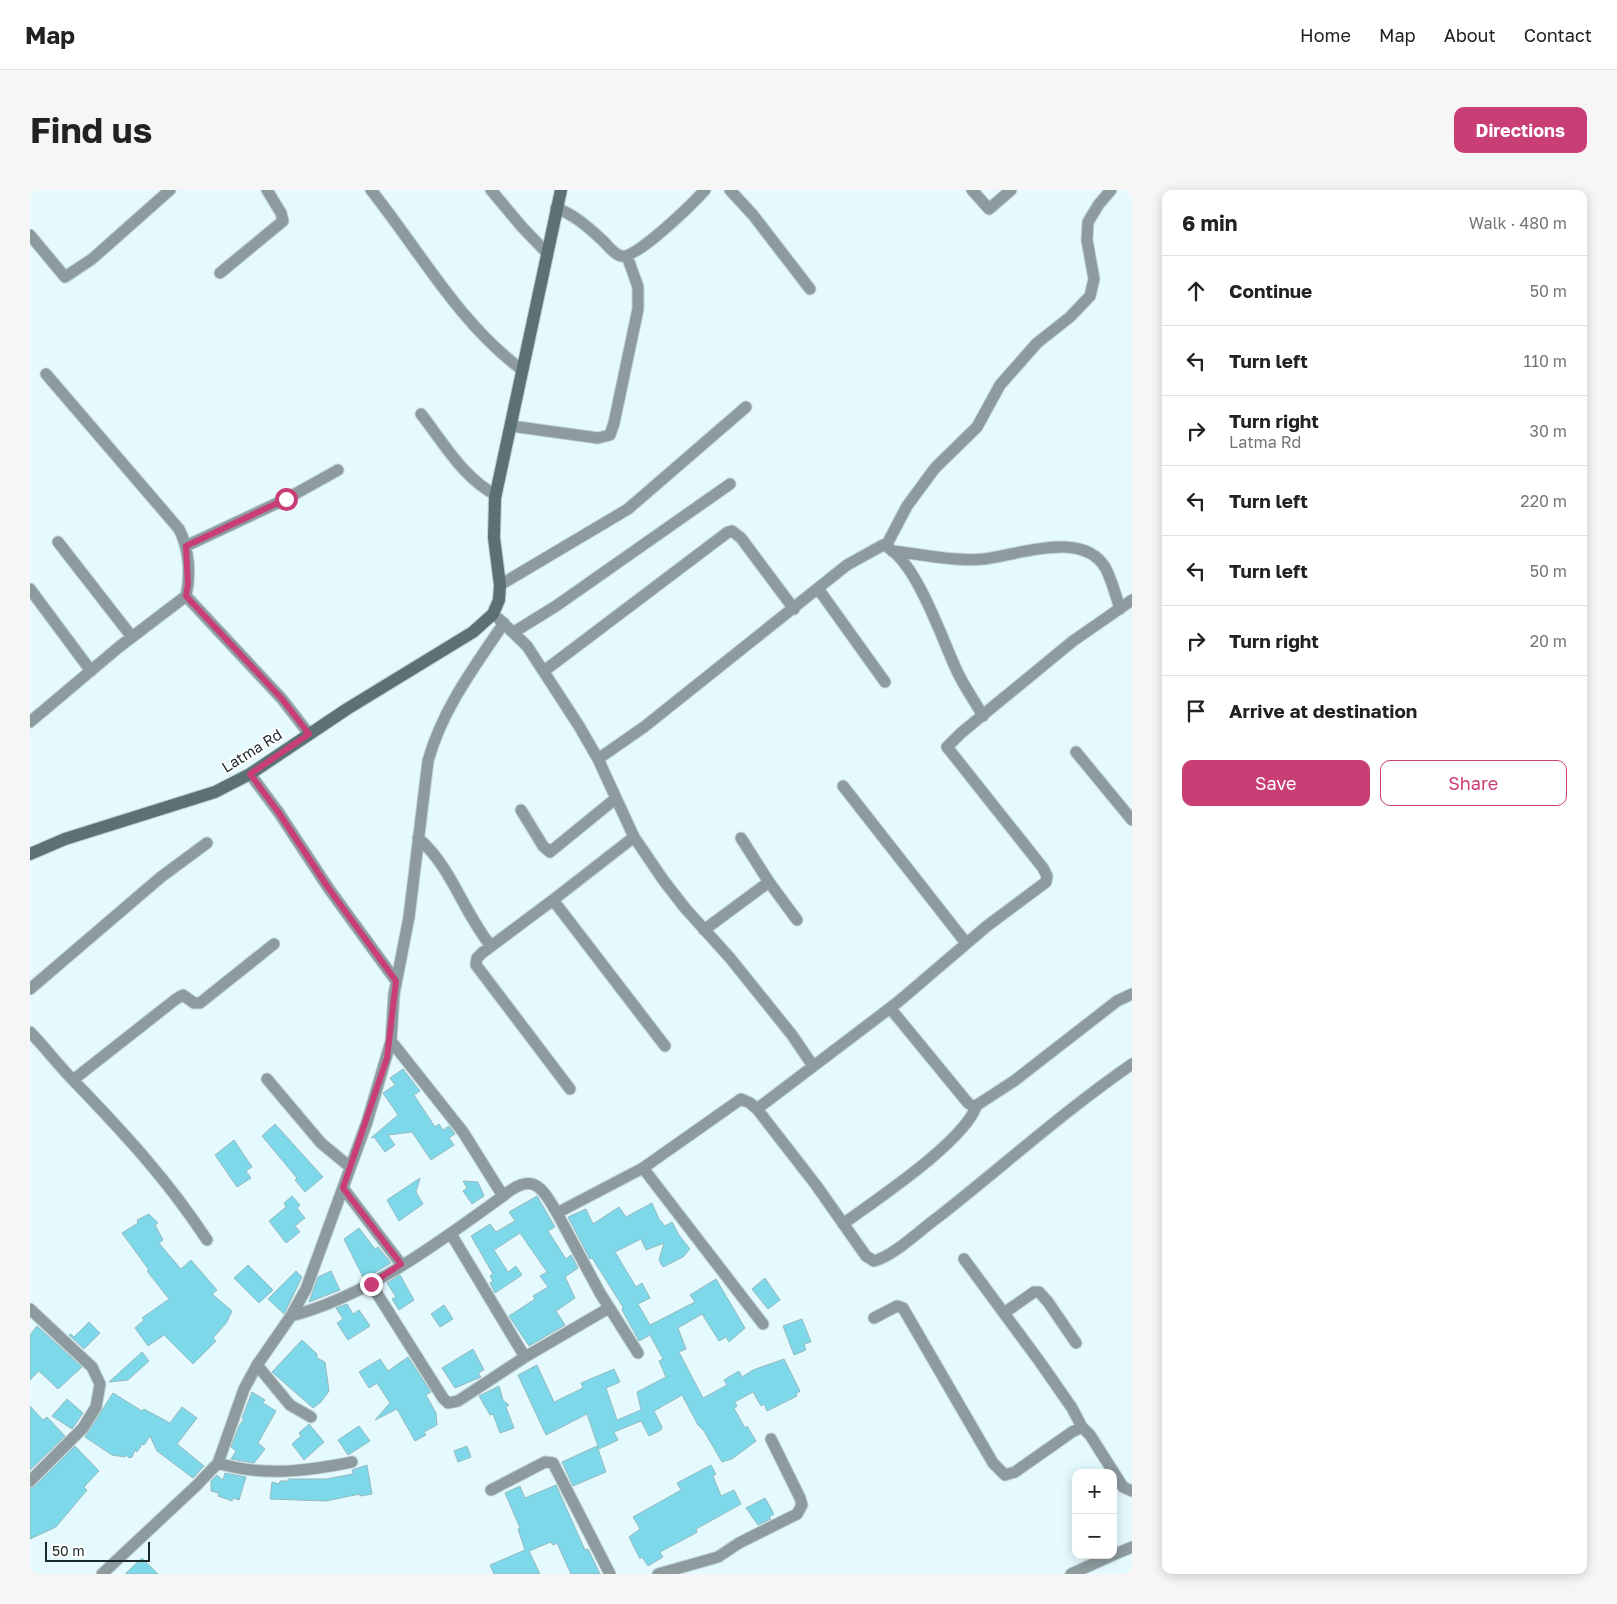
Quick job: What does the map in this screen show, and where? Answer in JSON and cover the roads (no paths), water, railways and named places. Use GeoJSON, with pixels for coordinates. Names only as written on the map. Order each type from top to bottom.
{"type":"FeatureCollection","features":[{"type":"Feature","properties":{"kind":"street"},"geometry":{"type":"LineString","coordinates":[[30,235],[65,277],[92,259],[170,190]]}},
{"type":"Feature","properties":{"kind":"street"},"geometry":{"type":"LineString","coordinates":[[220,273],[283,221],[281,213],[267,190]]}},
{"type":"Feature","properties":{"kind":"street"},"geometry":{"type":"LineString","coordinates":[[371,190],[469,320],[500,353],[521,369]]}},
{"type":"Feature","properties":{"kind":"street"},"geometry":{"type":"LineString","coordinates":[[491,190],[546,252]]}},
{"type":"Feature","properties":{"kind":"street"},"geometry":{"type":"LineString","coordinates":[[561,190],[521,369],[496,495],[494,538],[500,585],[498,606],[493,614],[514,632],[544,671],[598,759],[634,837],[664,880],[792,1035],[813,1066]]}},
{"type":"Feature","properties":{"kind":"street"},"geometry":{"type":"LineString","coordinates":[[556,208],[583,223],[614,252],[621,256],[627,256],[657,236],[705,190]]}},
{"type":"Feature","properties":{"kind":"street"},"geometry":{"type":"LineString","coordinates":[[730,190],[753,215],[810,288]]}},
{"type":"Feature","properties":{"kind":"street"},"geometry":{"type":"LineString","coordinates":[[972,190],[989,209],[1010,190]]}},
{"type":"Feature","properties":{"kind":"street"},"geometry":{"type":"LineString","coordinates":[[889,548],[907,506],[935,468],[982,420],[1000,385],[1037,342],[1070,317],[1090,296],[1094,279],[1087,240],[1088,222],[1092,213],[1112,190]]}},
{"type":"Feature","properties":{"kind":"street"},"geometry":{"type":"LineString","coordinates":[[511,426],[598,438],[610,435],[638,309],[638,287],[627,256]]}},
{"type":"Feature","properties":{"kind":"street"},"geometry":{"type":"LineString","coordinates":[[30,722],[132,637],[186,596],[188,584],[186,546],[179,529],[46,374]]}},
{"type":"Feature","properties":{"kind":"street"},"geometry":{"type":"LineString","coordinates":[[500,585],[628,509],[746,407]]}},
{"type":"Feature","properties":{"kind":"street"},"geometry":{"type":"LineString","coordinates":[[421,414],[469,476],[483,488],[496,495]]}},
{"type":"Feature","properties":{"kind":"street"},"geometry":{"type":"LineString","coordinates":[[186,546],[286,499],[338,470]]}},
{"type":"Feature","properties":{"kind":"street"},"geometry":{"type":"LineString","coordinates":[[514,632],[556,606],[730,484]]}},
{"type":"Feature","properties":{"kind":"street"},"geometry":{"type":"LineString","coordinates":[[544,671],[728,532],[732,531],[741,538],[794,609]]}},
{"type":"Feature","properties":{"kind":"street"},"geometry":{"type":"LineString","coordinates":[[58,542],[132,637]]}},
{"type":"Feature","properties":{"kind":"street"},"geometry":{"type":"LineString","coordinates":[[598,759],[644,727],[819,590],[848,565],[880,546],[976,560],[1044,548],[1071,547],[1092,554],[1098,559],[1105,568],[1120,609]]}},
{"type":"Feature","properties":{"kind":"street"},"geometry":{"type":"LineString","coordinates":[[889,548],[917,582],[957,671],[983,716]]}},
{"type":"Feature","properties":{"kind":"street"},"geometry":{"type":"LineString","coordinates":[[30,589],[91,671]]}},
{"type":"Feature","properties":{"kind":"street"},"geometry":{"type":"LineString","coordinates":[[819,590],[885,682]]}},
{"type":"Feature","properties":{"kind":"street"},"geometry":{"type":"LineString","coordinates":[[186,596],[286,704],[309,734]]}},
{"type":"Feature","properties":{"kind":"street"},"geometry":{"type":"LineString","coordinates":[[757,1109],[890,1008],[966,943],[1048,879],[1043,868],[948,749],[951,742],[1073,641],[1132,600]]}},
{"type":"Feature","properties":{"kind":"street","name":"Latma Rd"},"geometry":{"type":"LineString","coordinates":[[30,854],[65,839],[195,800],[250,774],[415,666],[453,646],[493,614]]}},
{"type":"Feature","properties":{"kind":"street"},"geometry":{"type":"LineString","coordinates":[[102,1574],[218,1463],[236,1408],[257,1365],[291,1316],[306,1289],[367,1122],[391,1041],[396,981],[409,917],[423,788],[435,736],[472,671],[504,623]]}},
{"type":"Feature","properties":{"kind":"street"},"geometry":{"type":"LineString","coordinates":[[1076,752],[1130,816]]}},
{"type":"Feature","properties":{"kind":"street"},"geometry":{"type":"LineString","coordinates":[[250,774],[279,813],[329,889],[396,981]]}},
{"type":"Feature","properties":{"kind":"street"},"geometry":{"type":"LineString","coordinates":[[844,786],[966,943]]}},
{"type":"Feature","properties":{"kind":"street"},"geometry":{"type":"LineString","coordinates":[[521,810],[538,839],[545,849],[550,852],[616,799]]}},
{"type":"Feature","properties":{"kind":"street"},"geometry":{"type":"LineString","coordinates":[[570,1089],[512,1011],[479,971],[476,965],[476,958],[634,837]]}},
{"type":"Feature","properties":{"kind":"street"},"geometry":{"type":"LineString","coordinates":[[418,838],[434,852],[464,906],[491,946]]}},
{"type":"Feature","properties":{"kind":"street"},"geometry":{"type":"LineString","coordinates":[[741,838],[769,882],[797,920]]}},
{"type":"Feature","properties":{"kind":"street"},"geometry":{"type":"LineString","coordinates":[[30,989],[161,878],[207,843]]}},
{"type":"Feature","properties":{"kind":"street"},"geometry":{"type":"LineString","coordinates":[[704,930],[769,882]]}},
{"type":"Feature","properties":{"kind":"street"},"geometry":{"type":"LineString","coordinates":[[553,900],[665,1046]]}},
{"type":"Feature","properties":{"kind":"street"},"geometry":{"type":"LineString","coordinates":[[73,1080],[176,999],[183,995],[194,1002],[200,1003],[274,944]]}},
{"type":"Feature","properties":{"kind":"street"},"geometry":{"type":"LineString","coordinates":[[843,1224],[947,1144],[967,1124],[976,1107],[1117,1001],[1132,994]]}},
{"type":"Feature","properties":{"kind":"street"},"geometry":{"type":"LineString","coordinates":[[890,1008],[968,1104],[976,1107]]}},
{"type":"Feature","properties":{"kind":"street"},"geometry":{"type":"LineString","coordinates":[[30,1032],[158,1172],[181,1200],[207,1240]]}},
{"type":"Feature","properties":{"kind":"street"},"geometry":{"type":"LineString","coordinates":[[391,1041],[463,1132],[503,1196]]}},
{"type":"Feature","properties":{"kind":"street"},"geometry":{"type":"LineString","coordinates":[[557,1213],[644,1168],[736,1101],[745,1100],[757,1109],[816,1185],[866,1256],[874,1261],[880,1259],[936,1218],[1048,1128],[1132,1064]]}},
{"type":"Feature","properties":{"kind":"street"},"geometry":{"type":"LineString","coordinates":[[266,1079],[321,1143],[350,1167]]}},
{"type":"Feature","properties":{"kind":"street"},"geometry":{"type":"LineString","coordinates":[[644,1168],[763,1324]]}},
{"type":"Feature","properties":{"kind":"street"},"geometry":{"type":"LineString","coordinates":[[291,1316],[326,1306],[371,1284],[451,1234],[522,1183],[533,1183],[542,1191],[557,1213],[609,1308],[638,1353]]}},
{"type":"Feature","properties":{"kind":"street"},"geometry":{"type":"LineString","coordinates":[[343,1188],[401,1264]]}},
{"type":"Feature","properties":{"kind":"street"},"geometry":{"type":"LineString","coordinates":[[451,1234],[525,1357]]}},
{"type":"Feature","properties":{"kind":"street"},"geometry":{"type":"LineString","coordinates":[[964,1259],[1064,1397],[1123,1487],[1132,1491]]}},
{"type":"Feature","properties":{"kind":"street"},"geometry":{"type":"LineString","coordinates":[[371,1284],[448,1403],[458,1401],[525,1357],[609,1308]]}},
{"type":"Feature","properties":{"kind":"street"},"geometry":{"type":"LineString","coordinates":[[1004,1313],[1028,1295],[1039,1292],[1076,1343]]}},
{"type":"Feature","properties":{"kind":"street"},"geometry":{"type":"LineString","coordinates":[[874,1318],[897,1306],[903,1308],[984,1450],[1005,1475],[1011,1475],[1082,1427]]}},
{"type":"Feature","properties":{"kind":"street"},"geometry":{"type":"LineString","coordinates":[[30,1481],[83,1428],[96,1406],[100,1384],[92,1367],[32,1316]]}},
{"type":"Feature","properties":{"kind":"street"},"geometry":{"type":"LineString","coordinates":[[257,1365],[290,1405],[311,1417]]}},
{"type":"Feature","properties":{"kind":"street"},"geometry":{"type":"LineString","coordinates":[[658,1574],[718,1557],[739,1543],[797,1514],[802,1505],[800,1498],[771,1439]]}},
{"type":"Feature","properties":{"kind":"street"},"geometry":{"type":"LineString","coordinates":[[218,1463],[239,1470],[291,1472],[352,1462]]}},
{"type":"Feature","properties":{"kind":"street"},"geometry":{"type":"LineString","coordinates":[[491,1490],[545,1462],[553,1463],[610,1574]]}},
{"type":"Feature","properties":{"kind":"street"},"geometry":{"type":"LineString","coordinates":[[1117,1553],[1132,1547]]}},
{"type":"Feature","properties":{"kind":"street"},"geometry":{"type":"LineString","coordinates":[[1071,1574],[1104,1559]]}}]}
